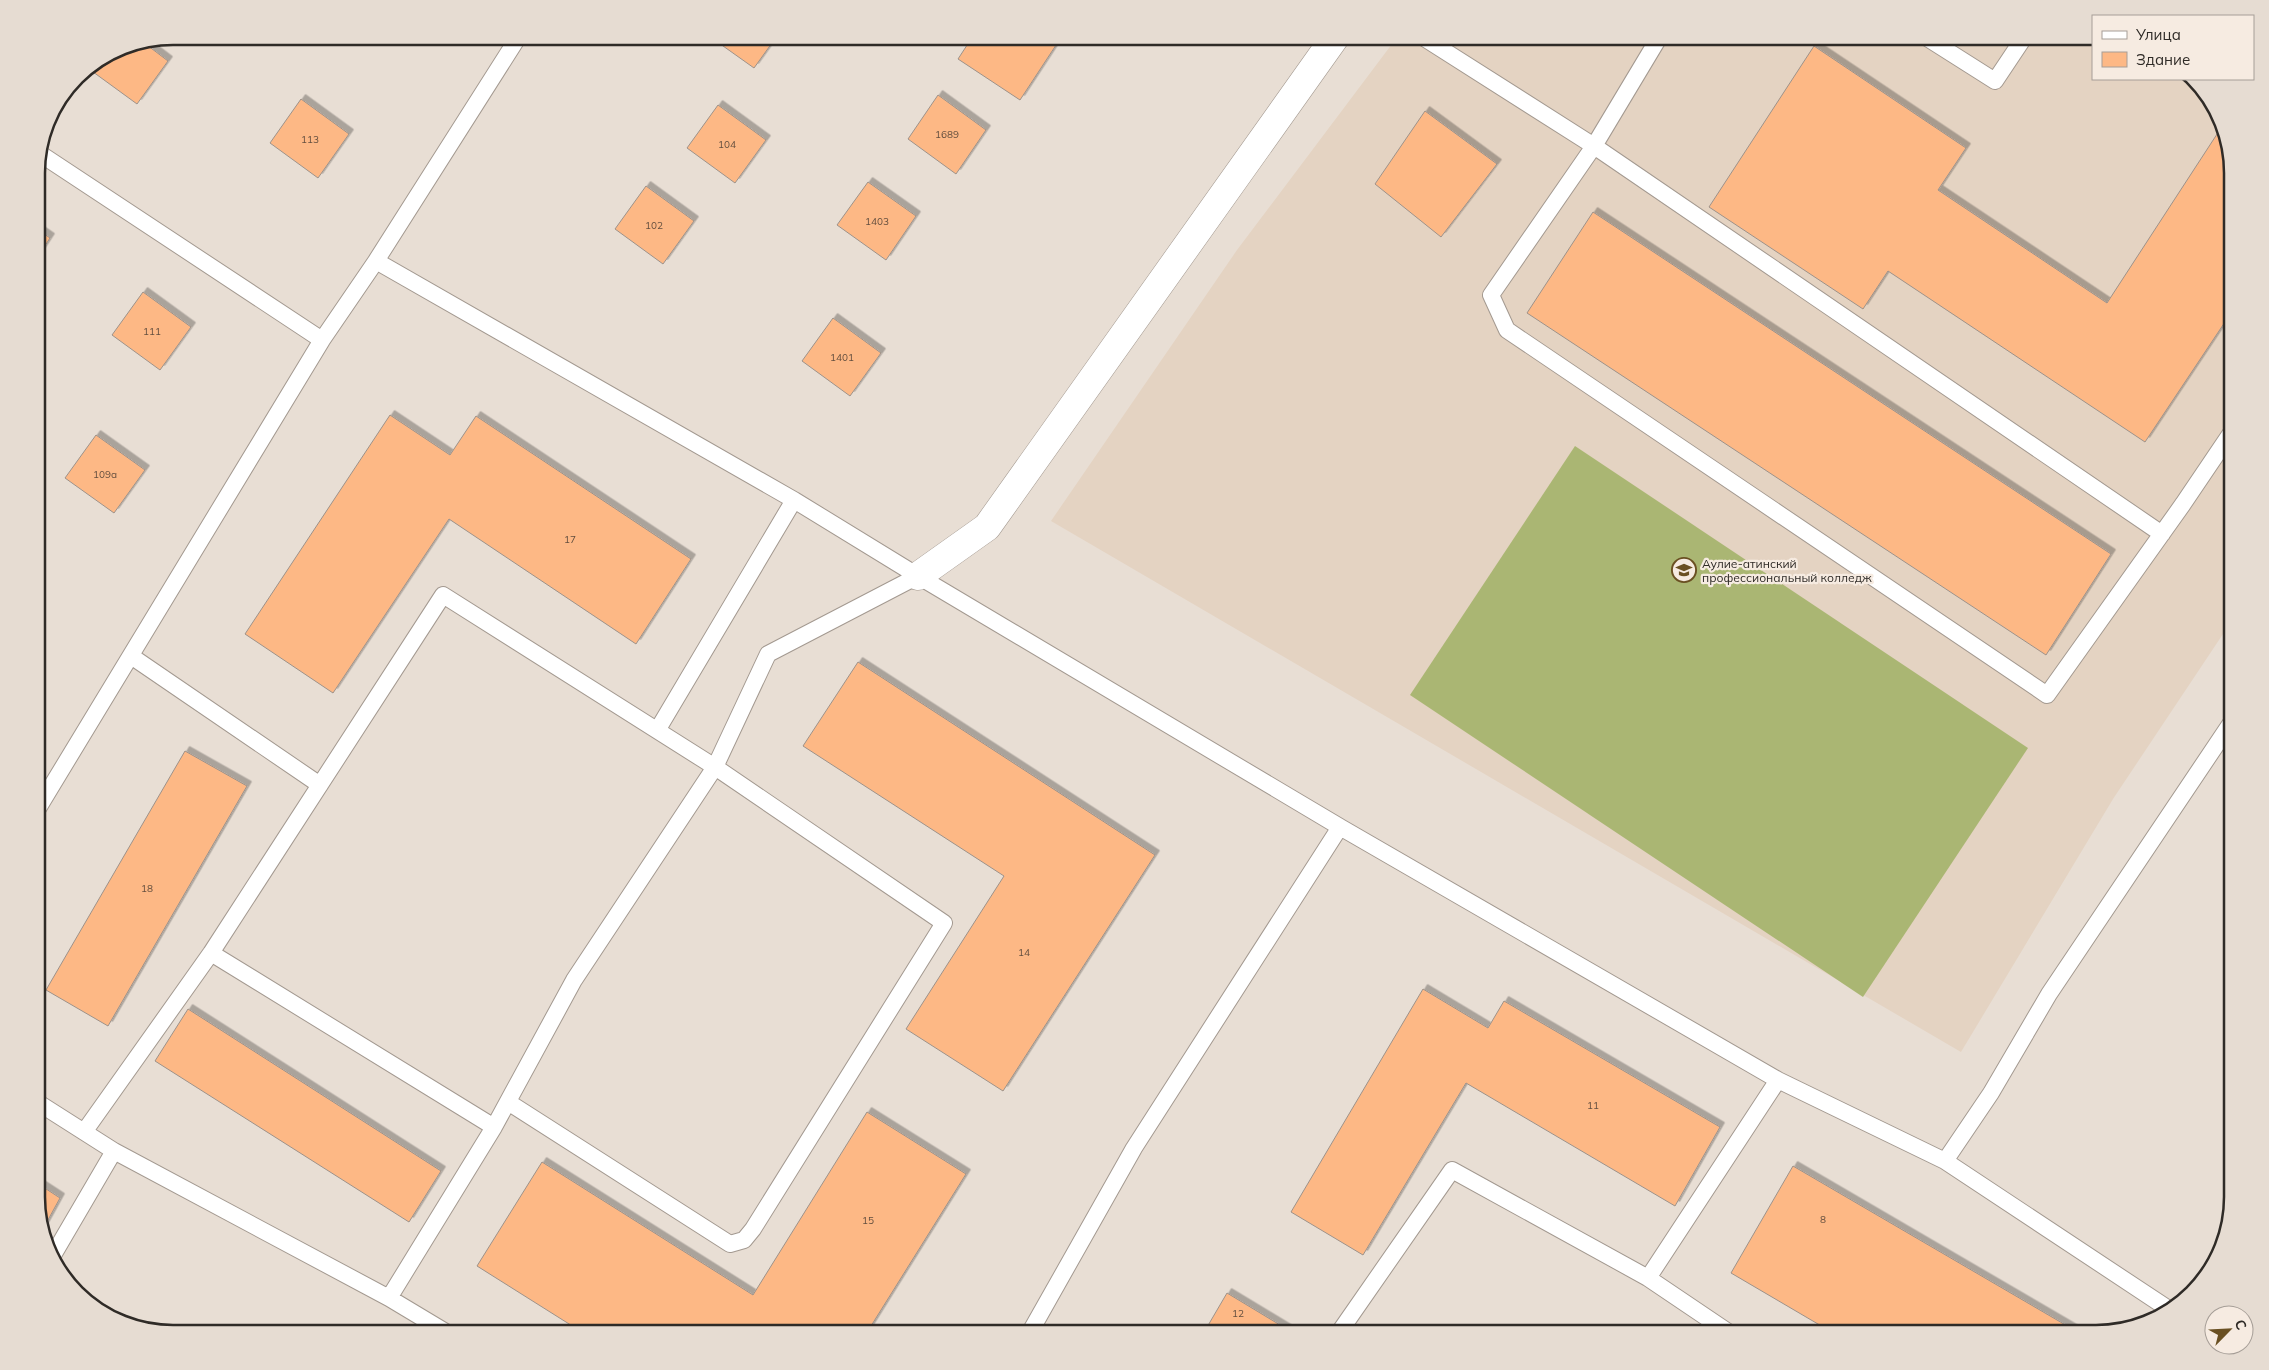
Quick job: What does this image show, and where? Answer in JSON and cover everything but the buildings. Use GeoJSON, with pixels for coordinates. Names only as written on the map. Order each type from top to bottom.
{"type":"FeatureCollection","features":[{"type":"Feature","properties":{"kind":"street"},"geometry":{"type":"LineString","coordinates":[[918,576],[987,527],[1330,45]]}},
{"type":"Feature","properties":{"kind":"lane"},"geometry":{"type":"LineString","coordinates":[[45,795],[322,340],[376,261],[513,45]]}},
{"type":"Feature","properties":{"kind":"lane"},"geometry":{"type":"LineString","coordinates":[[1435,45],[1594,146],[2162,534]]}},
{"type":"Feature","properties":{"kind":"lane"},"geometry":{"type":"LineString","coordinates":[[1655,45],[1594,146],[1492,295],[1507,330],[2048,695],[2162,534],[2224,442]]}},
{"type":"Feature","properties":{"kind":"lane"},"geometry":{"type":"LineString","coordinates":[[1938,45],[1995,82],[2019,45]]}},
{"type":"Feature","properties":{"kind":"lane"},"geometry":{"type":"LineString","coordinates":[[46,158],[322,340]]}},
{"type":"Feature","properties":{"kind":"lane"},"geometry":{"type":"LineString","coordinates":[[376,261],[794,500],[1340,827],[1778,1080],[1945,1161],[2164,1306]]}},
{"type":"Feature","properties":{"kind":"lane"},"geometry":{"type":"LineString","coordinates":[[658,729],[794,500]]}},
{"type":"Feature","properties":{"kind":"lane"},"geometry":{"type":"LineString","coordinates":[[390,1298],[494,1127],[574,980],[715,767],[768,654],[918,576]]}},
{"type":"Feature","properties":{"kind":"lane"},"geometry":{"type":"LineString","coordinates":[[84,1132],[212,953],[443,594],[658,729],[944,923],[753,1229],[744,1240],[730,1244],[508,1102]]}},
{"type":"Feature","properties":{"kind":"lane"},"geometry":{"type":"LineString","coordinates":[[131,656],[320,785]]}},
{"type":"Feature","properties":{"kind":"lane"},"geometry":{"type":"LineString","coordinates":[[1945,1161],[1991,1093],[2049,994],[2224,733]]}},
{"type":"Feature","properties":{"kind":"lane"},"geometry":{"type":"LineString","coordinates":[[1034,1325],[1134,1148],[1340,827]]}},
{"type":"Feature","properties":{"kind":"lane"},"geometry":{"type":"LineString","coordinates":[[212,953],[494,1127]]}},
{"type":"Feature","properties":{"kind":"lane"},"geometry":{"type":"LineString","coordinates":[[1648,1278],[1778,1080]]}},
{"type":"Feature","properties":{"kind":"lane"},"geometry":{"type":"LineString","coordinates":[[45,1108],[114,1151],[390,1298],[434,1325]]}},
{"type":"Feature","properties":{"kind":"lane"},"geometry":{"type":"LineString","coordinates":[[57,1249],[114,1151]]}},
{"type":"Feature","properties":{"kind":"lane"},"geometry":{"type":"LineString","coordinates":[[1344,1325],[1452,1170],[1648,1278],[1718,1325]]}},
{"type":"Feature","properties":{"kind":"shaded area","name":"Аулие-атинский профессиональный колледж"},"geometry":{"type":"Polygon","coordinates":[[[1391,45],[2092,45],[2092,80],[2185,80],[2187,82],[2207,109],[2214,124],[2220,140],[2224,165],[2224,632],[2113,799],[1961,1052],[1051,521],[1237,250],[1391,45]]]}},
{"type":"Feature","properties":{"kind":"green space"},"geometry":{"type":"Polygon","coordinates":[[[1575,446],[2028,748],[1863,997],[1410,695],[1575,446]]]}},
{"type":"Feature","properties":{"kind":"place","name":"Аулие-атинский профессиональный колледж"},"geometry":{"type":"Point","coordinates":[1684,570]}}]}
